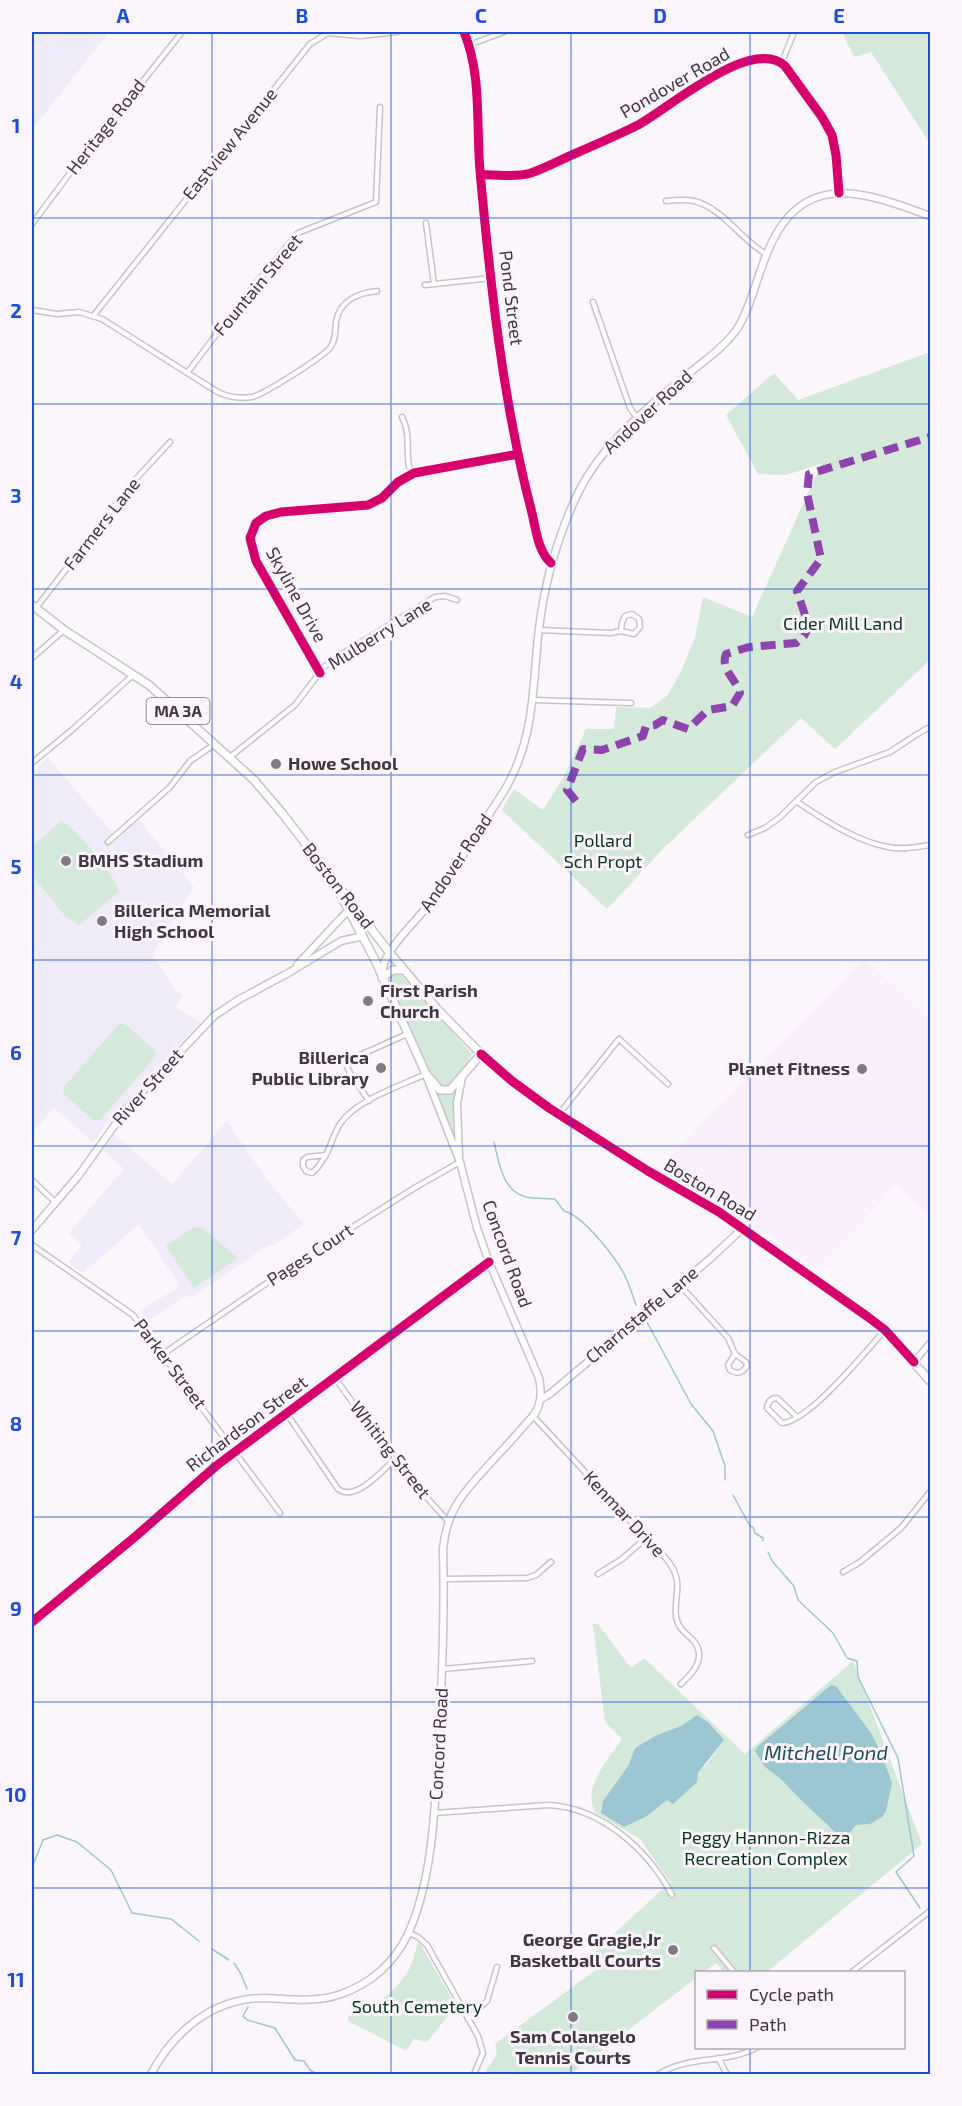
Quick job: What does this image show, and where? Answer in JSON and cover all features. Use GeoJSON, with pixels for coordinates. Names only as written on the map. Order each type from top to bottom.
{"type":"FeatureCollection","features":[{"type":"Feature","properties":{"kind":"main road","name":"Andover Road"},"geometry":{"type":"LineString","coordinates":[[389,952],[430,902],[511,778],[526,744],[547,576],[573,505],[600,456],[733,334],[747,309],[766,254],[780,225],[791,214],[814,199],[839,193],[878,197],[930,216]]}},
{"type":"Feature","properties":{"kind":"main road","name":"Boston Road"},"geometry":{"type":"LineString","coordinates":[[34,607],[64,630],[149,686],[263,789],[332,877],[353,910],[404,970],[439,1011],[481,1054],[512,1081],[558,1115],[743,1228],[885,1330],[930,1381]]}},
{"type":"Feature","properties":{"kind":"main road","name":"Concord Road"},"geometry":{"type":"LineString","coordinates":[[151,2074],[170,2044],[197,2019],[239,2001],[318,2000],[350,1991],[382,1971],[409,1933],[426,1869],[434,1813],[443,1669],[444,1531],[463,1492],[533,1416],[538,1410],[540,1400],[539,1378],[489,1262],[477,1228],[460,1162],[426,1074],[353,910]]}},
{"type":"Feature","properties":{"kind":"main road","name":"River Street"},"geometry":{"type":"LineString","coordinates":[[290,972],[353,910]]}},
{"type":"Feature","properties":{"kind":"main road","name":"River Street"},"geometry":{"type":"LineString","coordinates":[[32,1230],[79,1175],[127,1108],[214,1016],[341,941],[363,936]]}},
{"type":"Feature","properties":{"kind":"main road"},"geometry":{"type":"LineString","coordinates":[[382,978],[384,962],[389,952]]}},
{"type":"Feature","properties":{"kind":"main road"},"geometry":{"type":"LineString","coordinates":[[382,978],[393,970],[404,970]]}},
{"type":"Feature","properties":{"kind":"main road","name":"MA 3A"},"geometry":{"type":"LineString","coordinates":[[462,1077],[481,1054]]}},
{"type":"Feature","properties":{"kind":"main road","name":"Concord Road"},"geometry":{"type":"LineString","coordinates":[[426,1074],[437,1088],[444,1091],[450,1090],[462,1077]]}},
{"type":"Feature","properties":{"kind":"main road"},"geometry":{"type":"LineString","coordinates":[[460,1162],[458,1103],[462,1077]]}},
{"type":"Feature","properties":{"kind":"main road","name":"Charnstaffe Lane"},"geometry":{"type":"LineString","coordinates":[[540,1400],[711,1258],[743,1228]]}},
{"type":"Feature","properties":{"kind":"street","name":"Heritage Road"},"geometry":{"type":"LineString","coordinates":[[32,224],[72,169],[182,32]]}},
{"type":"Feature","properties":{"kind":"street","name":"Eastview Avenue"},"geometry":{"type":"LineString","coordinates":[[94,315],[310,44],[327,32],[360,36],[397,32]]}},
{"type":"Feature","properties":{"kind":"street","name":"Pond Street"},"geometry":{"type":"LineString","coordinates":[[464,32],[470,45],[476,83],[481,176],[492,278],[518,454],[541,550],[551,563]]}},
{"type":"Feature","properties":{"kind":"street"},"geometry":{"type":"LineString","coordinates":[[470,45],[504,32]]}},
{"type":"Feature","properties":{"kind":"street"},"geometry":{"type":"LineString","coordinates":[[794,32],[782,62],[797,80],[832,135],[839,193]]}},
{"type":"Feature","properties":{"kind":"street","name":"Pondover Road"},"geometry":{"type":"LineString","coordinates":[[481,176],[512,176],[531,172],[635,127],[686,92],[742,63],[764,58],[782,62]]}},
{"type":"Feature","properties":{"kind":"street","name":"Fountain Street"},"geometry":{"type":"LineString","coordinates":[[187,373],[244,298],[298,233],[376,202],[380,107]]}},
{"type":"Feature","properties":{"kind":"street"},"geometry":{"type":"LineString","coordinates":[[666,201],[688,200],[707,206],[754,247],[766,254]]}},
{"type":"Feature","properties":{"kind":"street"},"geometry":{"type":"LineString","coordinates":[[426,223],[434,284]]}},
{"type":"Feature","properties":{"kind":"street"},"geometry":{"type":"LineString","coordinates":[[425,285],[492,278]]}},
{"type":"Feature","properties":{"kind":"street"},"geometry":{"type":"LineString","coordinates":[[32,310],[57,314],[79,312],[94,315],[216,391],[232,397],[253,396],[323,355],[334,340],[338,314],[345,303],[362,294],[377,291]]}},
{"type":"Feature","properties":{"kind":"street"},"geometry":{"type":"LineString","coordinates":[[593,302],[629,407],[638,419]]}},
{"type":"Feature","properties":{"kind":"street"},"geometry":{"type":"LineString","coordinates":[[402,417],[408,429],[408,466],[411,474]]}},
{"type":"Feature","properties":{"kind":"street","name":"Farmers Lane"},"geometry":{"type":"LineString","coordinates":[[34,607],[134,481],[170,442]]}},
{"type":"Feature","properties":{"kind":"street","name":"Skyline Drive"},"geometry":{"type":"LineString","coordinates":[[320,673],[256,561],[251,545],[251,532],[256,523],[281,512],[371,505],[411,474],[427,469],[518,454]]}},
{"type":"Feature","properties":{"kind":"street","name":"Mulberry Lane"},"geometry":{"type":"LineString","coordinates":[[230,758],[295,705],[320,673],[347,650],[435,597],[446,596],[457,600]]}},
{"type":"Feature","properties":{"kind":"street"},"geometry":{"type":"LineString","coordinates":[[539,630],[611,633],[621,631],[634,634],[640,627],[639,619],[632,614],[625,616],[621,631]]}},
{"type":"Feature","properties":{"kind":"street"},"geometry":{"type":"LineString","coordinates":[[32,658],[64,630]]}},
{"type":"Feature","properties":{"kind":"street"},"geometry":{"type":"LineString","coordinates":[[32,763],[133,674]]}},
{"type":"Feature","properties":{"kind":"street"},"geometry":{"type":"LineString","coordinates":[[532,700],[631,703]]}},
{"type":"Feature","properties":{"kind":"street"},"geometry":{"type":"LineString","coordinates":[[748,835],[772,823],[816,782],[851,765],[890,753],[930,727]]}},
{"type":"Feature","properties":{"kind":"street"},"geometry":{"type":"LineString","coordinates":[[108,842],[170,787],[190,761],[215,744]]}},
{"type":"Feature","properties":{"kind":"street"},"geometry":{"type":"LineString","coordinates":[[796,801],[871,843],[890,848],[930,845]]}},
{"type":"Feature","properties":{"kind":"street"},"geometry":{"type":"LineString","coordinates":[[369,1101],[345,1062],[407,1034]]}},
{"type":"Feature","properties":{"kind":"street"},"geometry":{"type":"LineString","coordinates":[[558,1115],[619,1039],[669,1084]]}},
{"type":"Feature","properties":{"kind":"street"},"geometry":{"type":"LineString","coordinates":[[326,1155],[307,1157],[303,1160],[306,1171],[312,1173],[318,1167],[326,1155],[339,1124],[356,1109],[375,1096],[426,1074]]}},
{"type":"Feature","properties":{"kind":"street","name":"Pages Court"},"geometry":{"type":"LineString","coordinates":[[163,1354],[302,1258],[460,1162]]}},
{"type":"Feature","properties":{"kind":"street"},"geometry":{"type":"LineString","coordinates":[[32,1180],[56,1202]]}},
{"type":"Feature","properties":{"kind":"street","name":"Parker Street"},"geometry":{"type":"LineString","coordinates":[[32,1245],[133,1315],[280,1513]]}},
{"type":"Feature","properties":{"kind":"street","name":"Richardson Street"},"geometry":{"type":"LineString","coordinates":[[32,1622],[235,1452],[489,1262]]}},
{"type":"Feature","properties":{"kind":"street"},"geometry":{"type":"LineString","coordinates":[[679,1284],[728,1338],[735,1353],[746,1362],[747,1366],[743,1372],[730,1370],[728,1365],[735,1353]]}},
{"type":"Feature","properties":{"kind":"street"},"geometry":{"type":"LineString","coordinates":[[797,1417],[777,1398],[773,1398],[766,1408],[782,1423],[797,1417],[827,1394],[885,1330]]}},
{"type":"Feature","properties":{"kind":"street"},"geometry":{"type":"LineString","coordinates":[[914,1362],[930,1343]]}},
{"type":"Feature","properties":{"kind":"street","name":"Whiting Street"},"geometry":{"type":"LineString","coordinates":[[335,1378],[394,1460],[448,1521]]}},
{"type":"Feature","properties":{"kind":"street"},"geometry":{"type":"LineString","coordinates":[[287,1414],[338,1489],[345,1493],[351,1494],[360,1489],[394,1460]]}},
{"type":"Feature","properties":{"kind":"street","name":"Kenmar Drive"},"geometry":{"type":"LineString","coordinates":[[533,1416],[665,1556],[674,1572],[677,1581],[677,1620],[681,1629],[690,1635],[699,1650],[699,1658],[694,1671],[681,1684]]}},
{"type":"Feature","properties":{"kind":"street"},"geometry":{"type":"LineString","coordinates":[[843,1572],[860,1562],[901,1528],[930,1492]]}},
{"type":"Feature","properties":{"kind":"street"},"geometry":{"type":"LineString","coordinates":[[598,1574],[622,1559],[646,1538]]}},
{"type":"Feature","properties":{"kind":"street"},"geometry":{"type":"LineString","coordinates":[[444,1579],[527,1578],[536,1575],[551,1562]]}},
{"type":"Feature","properties":{"kind":"street"},"geometry":{"type":"LineString","coordinates":[[443,1669],[532,1661]]}},
{"type":"Feature","properties":{"kind":"street"},"geometry":{"type":"LineString","coordinates":[[434,1813],[549,1805],[579,1811],[628,1838],[672,1895]]}},
{"type":"Feature","properties":{"kind":"street"},"geometry":{"type":"LineString","coordinates":[[853,1971],[930,1911]]}},
{"type":"Feature","properties":{"kind":"street"},"geometry":{"type":"LineString","coordinates":[[409,1933],[418,1937],[427,1946],[483,2048],[482,2057],[474,2074]]}},
{"type":"Feature","properties":{"kind":"street"},"geometry":{"type":"LineString","coordinates":[[714,1948],[733,1971]]}},
{"type":"Feature","properties":{"kind":"street"},"geometry":{"type":"LineString","coordinates":[[468,2019],[487,2001],[497,1967]]}},
{"type":"Feature","properties":{"kind":"street"},"geometry":{"type":"LineString","coordinates":[[659,2074],[680,2064],[745,2053],[754,2049]]}},
{"type":"Feature","properties":{"kind":"street"},"geometry":{"type":"LineString","coordinates":[[718,2058],[727,2074]]}},
{"type":"Feature","properties":{"kind":"shaded area"},"geometry":{"type":"Polygon","coordinates":[[[32,32],[109,32],[32,130],[32,32]]]}},
{"type":"Feature","properties":{"kind":"shaded area","name":"Billerica Memorial High School"},"geometry":{"type":"Polygon","coordinates":[[[48,758],[117,838],[139,820],[194,887],[153,954],[175,991],[183,994],[176,1008],[200,1022],[113,1116],[93,1142],[54,1108],[34,1131],[32,1129],[32,772],[48,758]]]}},
{"type":"Feature","properties":{"kind":"shaded area"},"geometry":{"type":"Polygon","coordinates":[[[864,958],[930,1022],[930,1219],[897,1185],[816,1268],[664,1163],[864,958]]]}},
{"type":"Feature","properties":{"kind":"shaded area"},"geometry":{"type":"Polygon","coordinates":[[[227,1121],[265,1177],[304,1224],[190,1298],[187,1295],[147,1321],[140,1311],[180,1286],[139,1224],[83,1273],[68,1263],[82,1245],[69,1233],[124,1169],[103,1150],[114,1134],[172,1184],[227,1121]]]}},
{"type":"Feature","properties":{"kind":"green space"},"geometry":{"type":"Polygon","coordinates":[[[842,32],[930,32],[930,144],[871,52],[854,57],[842,32]]]}},
{"type":"Feature","properties":{"kind":"green space","name":"Cider Mill Land"},"geometry":{"type":"Polygon","coordinates":[[[930,352],[930,660],[835,749],[801,718],[665,847],[607,909],[502,810],[514,789],[543,810],[563,778],[586,729],[614,729],[616,707],[650,708],[668,695],[695,638],[703,597],[752,617],[821,464],[786,475],[758,474],[726,415],[774,373],[798,400],[930,352]]]}},
{"type":"Feature","properties":{"kind":"green space","name":"BMHS Stadium"},"geometry":{"type":"Polygon","coordinates":[[[61,821],[76,832],[94,853],[111,875],[119,892],[79,925],[65,916],[32,875],[32,846],[61,821]]]}},
{"type":"Feature","properties":{"kind":"green space"},"geometry":{"type":"Polygon","coordinates":[[[396,974],[401,975],[472,1054],[454,1083],[453,1134],[427,1065],[390,984],[390,977],[396,974]]]}},
{"type":"Feature","properties":{"kind":"green space"},"geometry":{"type":"Polygon","coordinates":[[[119,1024],[125,1024],[155,1050],[156,1056],[100,1120],[93,1120],[64,1094],[63,1088],[119,1024]]]}},
{"type":"Feature","properties":{"kind":"green space"},"geometry":{"type":"Polygon","coordinates":[[[194,1227],[202,1228],[238,1258],[194,1288],[166,1246],[194,1227]]]}},
{"type":"Feature","properties":{"kind":"green space","name":"Peggy Hannon-Rizza Recreation Complex"},"geometry":{"type":"Polygon","coordinates":[[[593,1624],[598,1624],[631,1668],[644,1658],[745,1754],[853,1661],[922,1844],[768,1971],[723,1971],[716,1963],[705,1971],[695,1971],[695,1979],[571,2074],[484,2074],[497,2054],[495,2044],[597,1969],[588,1958],[670,1882],[640,1839],[596,1813],[592,1804],[591,1794],[598,1775],[622,1739],[605,1722],[593,1624]],[[683,1725],[655,1736],[635,1748],[628,1766],[603,1801],[667,1800],[706,1765],[724,1740],[683,1725]]]}},
{"type":"Feature","properties":{"kind":"green space","name":"South Cemetery"},"geometry":{"type":"Polygon","coordinates":[[[418,1940],[456,2006],[427,2042],[414,2039],[406,2051],[348,2021],[348,2016],[375,2005],[400,1982],[411,1964],[418,1940]]]}},
{"type":"Feature","properties":{"kind":"water","name":"Mitchell Pond"},"geometry":{"type":"Polygon","coordinates":[[[831,1685],[836,1686],[871,1733],[892,1783],[886,1811],[882,1817],[870,1824],[856,1825],[848,1835],[844,1836],[835,1832],[781,1779],[765,1767],[755,1751],[758,1746],[831,1685]]]}},
{"type":"Feature","properties":{"kind":"water","name":"Mitchell Pond"},"geometry":{"type":"Polygon","coordinates":[[[697,1715],[709,1723],[724,1740],[698,1773],[697,1782],[673,1804],[667,1800],[647,1816],[624,1827],[601,1813],[603,1801],[628,1766],[635,1748],[655,1736],[683,1725],[697,1715]]]}},
{"type":"Feature","properties":{"kind":"waterway"},"geometry":{"type":"LineString","coordinates":[[494,1142],[503,1175],[512,1189],[526,1197],[555,1199],[564,1211],[590,1229],[622,1270],[636,1305]]}},
{"type":"Feature","properties":{"kind":"waterway"},"geometry":{"type":"LineString","coordinates":[[647,1322],[691,1404],[713,1431],[725,1466],[725,1480]]}},
{"type":"Feature","properties":{"kind":"waterway"},"geometry":{"type":"LineString","coordinates":[[733,1495],[750,1526],[763,1538],[763,1541]]}},
{"type":"Feature","properties":{"kind":"waterway"},"geometry":{"type":"LineString","coordinates":[[768,1552],[772,1561],[794,1586],[798,1600],[833,1633],[847,1658],[857,1661],[858,1677],[898,1758],[914,1856],[896,1872],[920,1908]]}},
{"type":"Feature","properties":{"kind":"waterway"},"geometry":{"type":"LineString","coordinates":[[32,1868],[43,1840],[57,1835],[77,1842],[111,1870],[132,1913],[171,1919],[199,1941]]}},
{"type":"Feature","properties":{"kind":"waterway"},"geometry":{"type":"LineString","coordinates":[[212,1949],[229,1960]]}},
{"type":"Feature","properties":{"kind":"waterway"},"geometry":{"type":"LineString","coordinates":[[234,1963],[247,1989]]}},
{"type":"Feature","properties":{"kind":"waterway"},"geometry":{"type":"LineString","coordinates":[[248,2007],[243,2016],[247,2020],[275,2028],[295,2060],[304,2061],[310,2070],[317,2074]]}},
{"type":"Feature","properties":{"kind":"marked path"},"geometry":{"type":"LineString","coordinates":[[576,801],[567,790],[583,749],[602,750],[643,736],[646,726],[655,725],[663,720],[688,729],[708,710],[732,706],[740,693],[725,664],[726,654],[749,647],[796,643],[804,636],[809,627],[797,591],[821,559],[807,493],[809,474],[930,437]]}},
{"type":"Feature","properties":{"kind":"cycle path"},"geometry":{"type":"LineString","coordinates":[[464,32],[474,65],[484,213],[505,384],[521,468],[538,538],[546,558],[551,563]]}},
{"type":"Feature","properties":{"kind":"cycle path"},"geometry":{"type":"LineString","coordinates":[[481,175],[518,175],[537,171],[636,126],[709,78],[731,67],[752,60],[770,59],[785,66],[822,117],[832,135],[839,193]]}},
{"type":"Feature","properties":{"kind":"cycle path"},"geometry":{"type":"LineString","coordinates":[[320,673],[256,561],[250,538],[256,523],[266,516],[281,512],[368,505],[382,498],[398,482],[414,473],[518,454]]}},
{"type":"Feature","properties":{"kind":"cycle path"},"geometry":{"type":"LineString","coordinates":[[481,1054],[512,1081],[549,1108],[648,1171],[719,1212],[868,1317],[885,1330],[914,1362]]}},
{"type":"Feature","properties":{"kind":"cycle path"},"geometry":{"type":"LineString","coordinates":[[32,1622],[216,1466],[489,1262]]}},
{"type":"Feature","properties":{"kind":"place","name":"Howe School"},"geometry":{"type":"Point","coordinates":[276,764]}},
{"type":"Feature","properties":{"kind":"place","name":"BMHS Stadium"},"geometry":{"type":"Point","coordinates":[66,861]}},
{"type":"Feature","properties":{"kind":"place","name":"Billerica Memorial High School"},"geometry":{"type":"Point","coordinates":[102,921]}},
{"type":"Feature","properties":{"kind":"place","name":"First Parish Church"},"geometry":{"type":"Point","coordinates":[368,1001]}},
{"type":"Feature","properties":{"kind":"place","name":"Billerica Public Library"},"geometry":{"type":"Point","coordinates":[381,1068]}},
{"type":"Feature","properties":{"kind":"place","name":"Planet Fitness"},"geometry":{"type":"Point","coordinates":[862,1069]}},
{"type":"Feature","properties":{"kind":"place","name":"George Gragie,Jr Basketball Courts"},"geometry":{"type":"Point","coordinates":[673,1950]}},
{"type":"Feature","properties":{"kind":"place","name":"Sam Colangelo Tennis Courts"},"geometry":{"type":"Point","coordinates":[573,2017]}},
{"type":"Feature","properties":{"kind":"park label","name":"Pollard Sch Propt"},"geometry":{"type":"Point","coordinates":[603,851]}}]}
